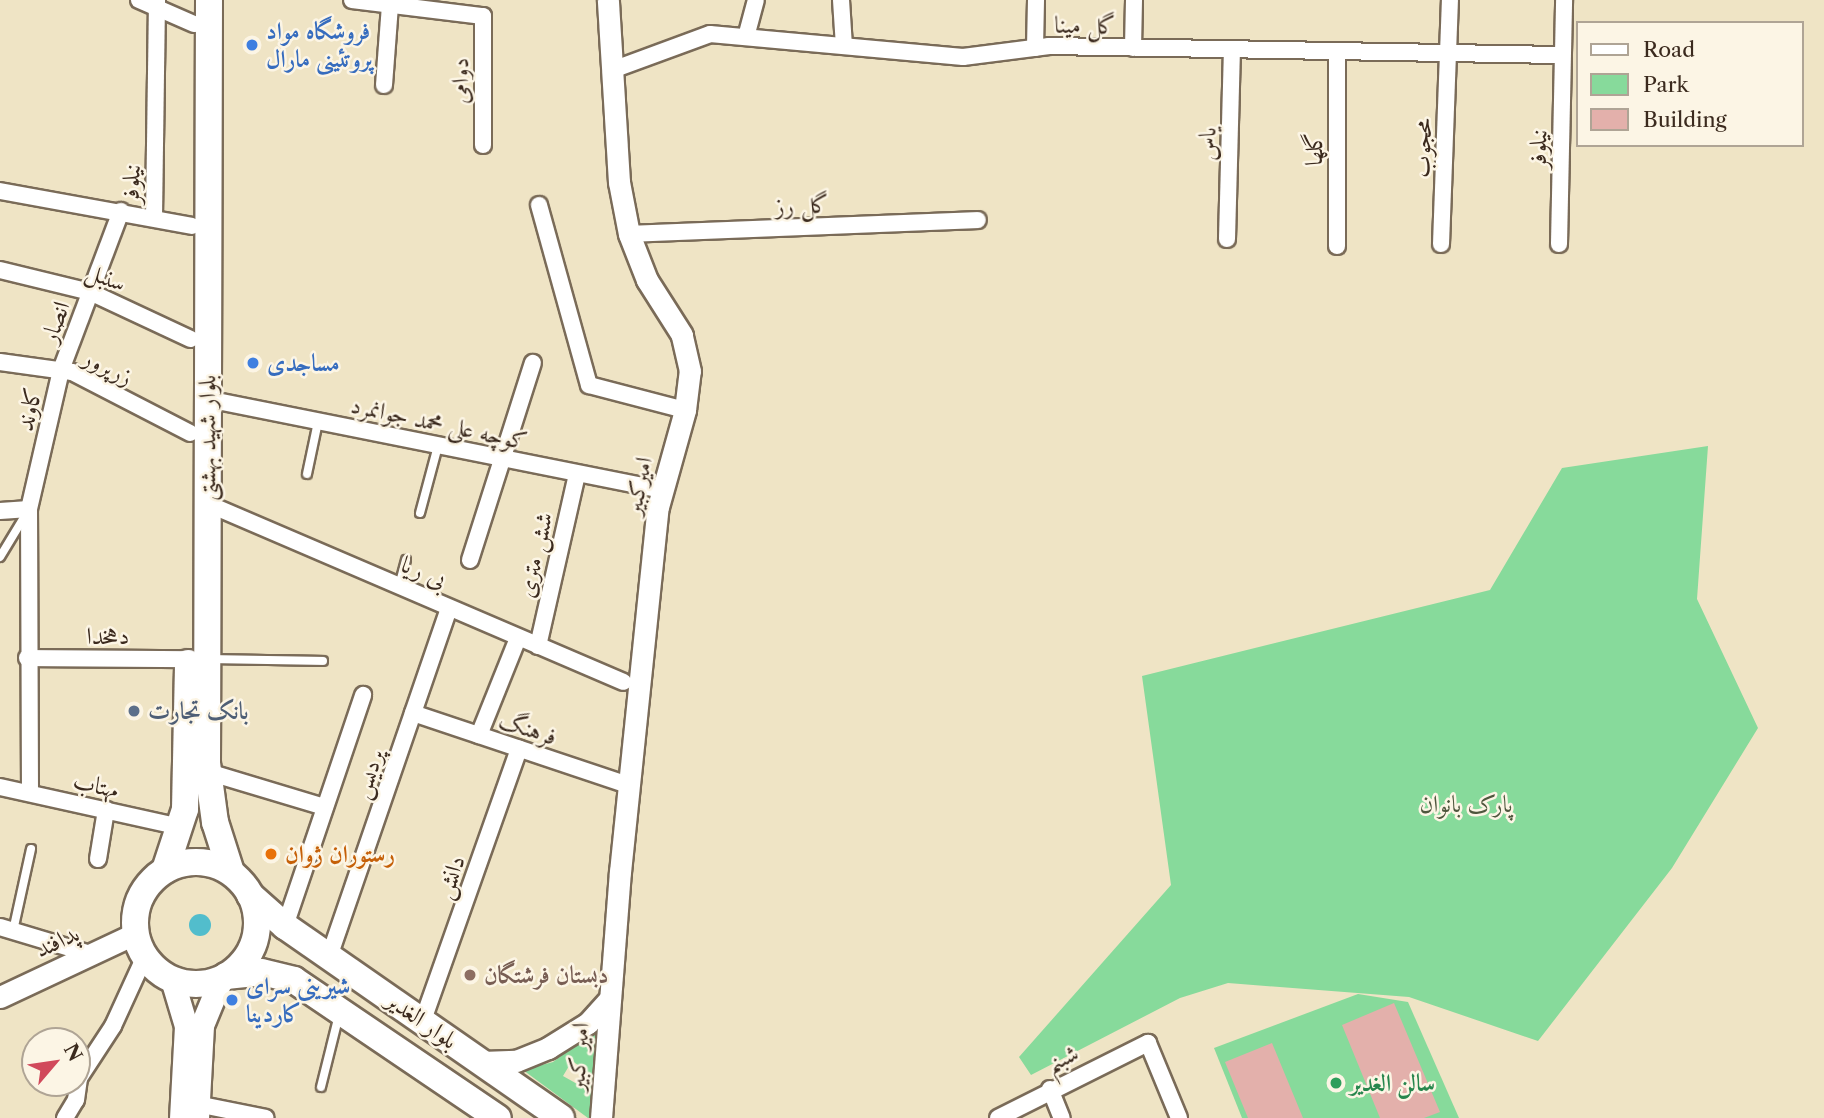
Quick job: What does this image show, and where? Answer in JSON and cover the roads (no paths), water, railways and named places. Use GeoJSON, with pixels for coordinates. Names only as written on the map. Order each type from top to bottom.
{"type":"FeatureCollection","features":[{"type":"Feature","properties":{"kind":"main road","name":"بلوار شهید بهشتی"},"geometry":{"type":"LineString","coordinates":[[165,870],[181,827],[188,772],[206,503],[209,0]]}},
{"type":"Feature","properties":{"kind":"main road","name":"بلوار شهید بهشتی"},"geometry":{"type":"LineString","coordinates":[[194,12],[190,433],[197,659],[208,772],[220,846],[231,873]]}},
{"type":"Feature","properties":{"kind":"main road"},"geometry":{"type":"LineString","coordinates":[[198,862],[231,873],[250,895],[257,931],[251,949],[223,977],[202,1026],[192,1114],[186,1026],[172,979],[141,944],[141,897],[165,870],[198,862]]}},
{"type":"Feature","properties":{"kind":"main road","name":"بلوار الغدیر"},"geometry":{"type":"LineString","coordinates":[[250,895],[285,926],[325,951],[561,1118]]}},
{"type":"Feature","properties":{"kind":"main road"},"geometry":{"type":"LineString","coordinates":[[305,986],[291,959],[298,951],[325,951]]}},
{"type":"Feature","properties":{"kind":"main road","name":"بلوار الغدیر"},"geometry":{"type":"LineString","coordinates":[[223,977],[262,972],[305,986],[498,1118]]}},
{"type":"Feature","properties":{"kind":"main road"},"geometry":{"type":"LineString","coordinates":[[172,979],[192,984],[223,977]]}},
{"type":"Feature","properties":{"kind":"street"},"geometry":{"type":"LineString","coordinates":[[139,0],[194,12]]}},
{"type":"Feature","properties":{"kind":"street"},"geometry":{"type":"LineString","coordinates":[[353,0],[478,10]]}},
{"type":"Feature","properties":{"kind":"street","name":"امیرکبیر"},"geometry":{"type":"LineString","coordinates":[[608,0],[615,69],[619,182],[629,234],[647,280],[682,335],[690,371],[685,410],[662,490],[628,785],[609,1000]]}},
{"type":"Feature","properties":{"kind":"street"},"geometry":{"type":"LineString","coordinates":[[746,37],[756,0]]}},
{"type":"Feature","properties":{"kind":"street"},"geometry":{"type":"LineString","coordinates":[[841,0],[844,46]]}},
{"type":"Feature","properties":{"kind":"street"},"geometry":{"type":"LineString","coordinates":[[1035,48],[1036,0]]}},
{"type":"Feature","properties":{"kind":"street"},"geometry":{"type":"LineString","coordinates":[[1133,48],[1134,0]]}},
{"type":"Feature","properties":{"kind":"street","name":"محجوب"},"geometry":{"type":"LineString","coordinates":[[1441,244],[1450,0]]}},
{"type":"Feature","properties":{"kind":"street","name":"نیلوفر"},"geometry":{"type":"LineString","coordinates":[[1559,244],[1563,0]]}},
{"type":"Feature","properties":{"kind":"street","name":"نیلوفر"},"geometry":{"type":"LineString","coordinates":[[0,191],[154,216],[157,4]]}},
{"type":"Feature","properties":{"kind":"street"},"geometry":{"type":"LineString","coordinates":[[384,85],[390,5]]}},
{"type":"Feature","properties":{"kind":"street","name":"دوامی"},"geometry":{"type":"LineString","coordinates":[[478,10],[482,145]]}},
{"type":"Feature","properties":{"kind":"street","name":"گل مینا"},"geometry":{"type":"LineString","coordinates":[[615,69],[710,34],[963,57],[1035,48],[1562,55]]}},
{"type":"Feature","properties":{"kind":"street","name":"یاس"},"geometry":{"type":"LineString","coordinates":[[1227,239],[1232,50]]}},
{"type":"Feature","properties":{"kind":"street","name":"گلها"},"geometry":{"type":"LineString","coordinates":[[1337,52],[1337,246]]}},
{"type":"Feature","properties":{"kind":"street"},"geometry":{"type":"LineString","coordinates":[[539,205],[589,384],[685,410]]}},
{"type":"Feature","properties":{"kind":"street","name":"انصار"},"geometry":{"type":"LineString","coordinates":[[61,370],[121,211]]}},
{"type":"Feature","properties":{"kind":"street"},"geometry":{"type":"LineString","coordinates":[[154,216],[192,226]]}},
{"type":"Feature","properties":{"kind":"street","name":"گل رز"},"geometry":{"type":"LineString","coordinates":[[629,234],[978,220]]}},
{"type":"Feature","properties":{"kind":"street","name":"سنبل"},"geometry":{"type":"LineString","coordinates":[[0,270],[90,292],[191,339]]}},
{"type":"Feature","properties":{"kind":"street","name":"زرپرور"},"geometry":{"type":"LineString","coordinates":[[0,362],[61,370],[190,433]]}},
{"type":"Feature","properties":{"kind":"street"},"geometry":{"type":"LineString","coordinates":[[470,559],[533,363]]}},
{"type":"Feature","properties":{"kind":"street","name":"کاوند"},"geometry":{"type":"LineString","coordinates":[[30,793],[27,658],[29,509],[61,370]]}},
{"type":"Feature","properties":{"kind":"street","name":"کوچه علی محمد جوانمرد"},"geometry":{"type":"LineString","coordinates":[[207,399],[662,490]]}},
{"type":"Feature","properties":{"kind":"street","name":"شش متری"},"geometry":{"type":"LineString","coordinates":[[538,646],[577,475]]}},
{"type":"Feature","properties":{"kind":"street","name":"بی ریا"},"geometry":{"type":"LineString","coordinates":[[206,503],[623,682]]}},
{"type":"Feature","properties":{"kind":"street"},"geometry":{"type":"LineString","coordinates":[[0,511],[29,509]]}},
{"type":"Feature","properties":{"kind":"street","name":"پردیس"},"geometry":{"type":"LineString","coordinates":[[325,951],[449,608]]}},
{"type":"Feature","properties":{"kind":"street"},"geometry":{"type":"LineString","coordinates":[[479,735],[518,638]]}},
{"type":"Feature","properties":{"kind":"street","name":"دهخدا"},"geometry":{"type":"LineString","coordinates":[[27,658],[197,659]]}},
{"type":"Feature","properties":{"kind":"street"},"geometry":{"type":"LineString","coordinates":[[285,926],[319,805],[363,695]]}},
{"type":"Feature","properties":{"kind":"street","name":"فرهنگ"},"geometry":{"type":"LineString","coordinates":[[413,713],[628,785]]}},
{"type":"Feature","properties":{"kind":"street","name":"دانش"},"geometry":{"type":"LineString","coordinates":[[423,1020],[519,749]]}},
{"type":"Feature","properties":{"kind":"street"},"geometry":{"type":"LineString","coordinates":[[208,772],[319,805]]}},
{"type":"Feature","properties":{"kind":"street","name":"مهتاب"},"geometry":{"type":"LineString","coordinates":[[0,787],[181,827]]}},
{"type":"Feature","properties":{"kind":"street"},"geometry":{"type":"LineString","coordinates":[[98,859],[106,810]]}},
{"type":"Feature","properties":{"kind":"street"},"geometry":{"type":"LineString","coordinates":[[6,929],[90,954]]}},
{"type":"Feature","properties":{"kind":"street"},"geometry":{"type":"LineString","coordinates":[[65,1118],[76,1100],[79,1078],[113,1026],[141,944]]}},
{"type":"Feature","properties":{"kind":"street","name":"پدافند"},"geometry":{"type":"LineString","coordinates":[[0,997],[90,954],[141,944]]}},
{"type":"Feature","properties":{"kind":"street"},"geometry":{"type":"LineString","coordinates":[[482,1062],[516,1061],[548,1048],[588,1023],[609,1000]]}},
{"type":"Feature","properties":{"kind":"street","name":"امیر کبیر"},"geometry":{"type":"LineString","coordinates":[[601,1118],[609,1000]]}},
{"type":"Feature","properties":{"kind":"street","name":"شبنم"},"geometry":{"type":"LineString","coordinates":[[998,1118],[1050,1089],[1147,1043],[1179,1118]]}},
{"type":"Feature","properties":{"kind":"street"},"geometry":{"type":"LineString","coordinates":[[1050,1089],[1062,1118]]}},
{"type":"Feature","properties":{"kind":"street"},"geometry":{"type":"LineString","coordinates":[[192,1114],[266,1118]]}},
{"type":"Feature","properties":{"kind":"lane"},"geometry":{"type":"LineString","coordinates":[[307,474],[318,422]]}},
{"type":"Feature","properties":{"kind":"lane"},"geometry":{"type":"LineString","coordinates":[[420,513],[438,446]]}},
{"type":"Feature","properties":{"kind":"lane"},"geometry":{"type":"LineString","coordinates":[[0,557],[29,509]]}},
{"type":"Feature","properties":{"kind":"lane"},"geometry":{"type":"LineString","coordinates":[[399,586],[406,559]]}},
{"type":"Feature","properties":{"kind":"lane"},"geometry":{"type":"LineString","coordinates":[[197,659],[323,661]]}},
{"type":"Feature","properties":{"kind":"lane"},"geometry":{"type":"LineString","coordinates":[[6,929],[31,849]]}},
{"type":"Feature","properties":{"kind":"lane"},"geometry":{"type":"LineString","coordinates":[[321,1087],[340,1009]]}},
{"type":"Feature","properties":{"kind":"water"},"geometry":{"type":"Polygon","coordinates":[[[196,914],[204,914],[211,921],[211,929],[204,936],[196,936],[189,929],[189,921],[196,914]]]}},
{"type":"Feature","properties":{"kind":"place","name":"فروشگاه مواد پروتئینی مارال"},"geometry":{"type":"Point","coordinates":[252,45]}},
{"type":"Feature","properties":{"kind":"place","name":"مساجدی"},"geometry":{"type":"Point","coordinates":[253,363]}},
{"type":"Feature","properties":{"kind":"place","name":"بانک تجارت"},"geometry":{"type":"Point","coordinates":[134,711]}},
{"type":"Feature","properties":{"kind":"place","name":"رستوران ژوان"},"geometry":{"type":"Point","coordinates":[271,854]}},
{"type":"Feature","properties":{"kind":"place","name":"دبستان فرشتگان"},"geometry":{"type":"Point","coordinates":[470,975]}},
{"type":"Feature","properties":{"kind":"place","name":"شیرینی سرای کاردینا"},"geometry":{"type":"Point","coordinates":[232,1000]}},
{"type":"Feature","properties":{"kind":"place","name":"سالن الغدیر"},"geometry":{"type":"Point","coordinates":[1336,1083]}},
{"type":"Feature","properties":{"kind":"park label","name":"پارک بانوان"},"geometry":{"type":"Point","coordinates":[1466,804]}}]}
